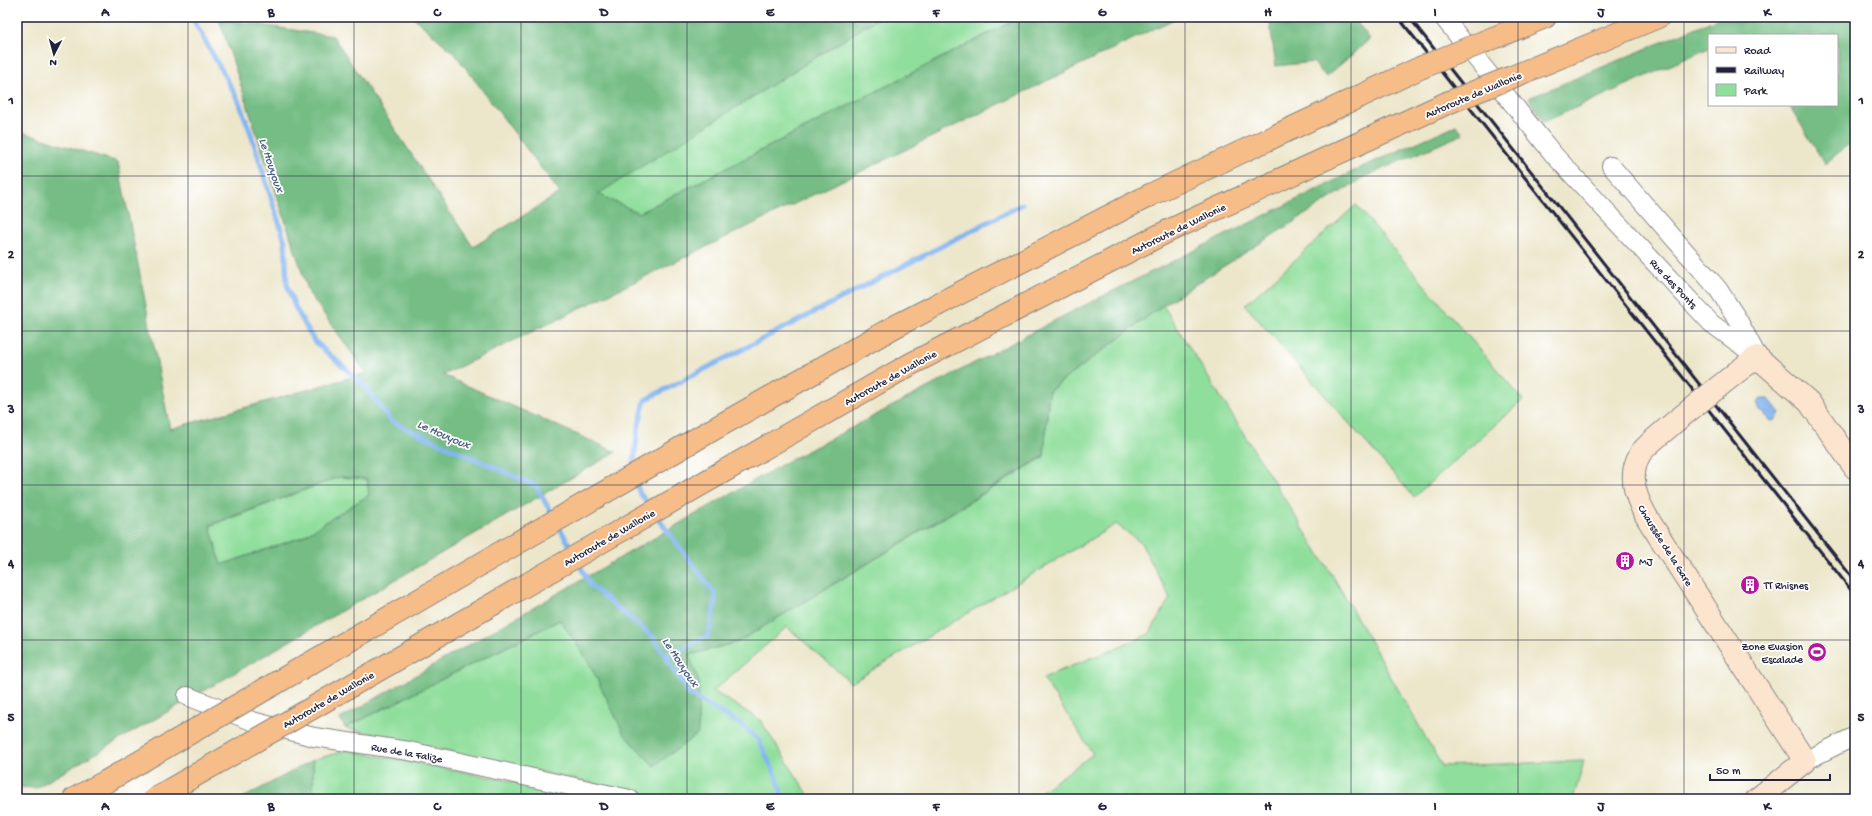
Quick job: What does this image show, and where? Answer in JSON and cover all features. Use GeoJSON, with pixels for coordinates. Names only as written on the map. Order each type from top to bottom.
{"type":"FeatureCollection","features":[{"type":"Feature","properties":{"kind":"highway"},"geometry":{"type":"LineString","coordinates":[[74,799],[705,434],[896,326],[1152,194],[1420,68],[1545,17]]}},
{"type":"Feature","properties":{"kind":"highway","name":"Autoroute de Wallonie"},"geometry":{"type":"LineString","coordinates":[[154,799],[911,364],[1166,232],[1447,103],[1658,17]]}},
{"type":"Feature","properties":{"kind":"street","name":"Rue des Ponts"},"geometry":{"type":"LineString","coordinates":[[1443,17],[1554,155],[1711,323],[1757,357]]}},
{"type":"Feature","properties":{"kind":"street"},"geometry":{"type":"LineString","coordinates":[[1611,166],[1718,290],[1738,320],[1757,357],[1809,402],[1855,468]]}},
{"type":"Feature","properties":{"kind":"street","name":"Chaussée de la Gare"},"geometry":{"type":"LineString","coordinates":[[1757,357],[1676,420],[1640,454],[1634,472],[1634,490],[1651,524],[1805,761]]}},
{"type":"Feature","properties":{"kind":"street","name":"Rue de la Falize"},"geometry":{"type":"LineString","coordinates":[[187,696],[252,721],[314,737],[409,751],[630,799]]}},
{"type":"Feature","properties":{"kind":"street"},"geometry":{"type":"LineString","coordinates":[[1763,797],[1805,761],[1855,736]]}},
{"type":"Feature","properties":{"kind":"green space"},"geometry":{"type":"Polygon","coordinates":[[[413,17],[880,17],[598,194],[639,213],[1021,17],[1178,17],[443,375],[616,452],[36,788],[17,787],[17,134],[24,133],[118,162],[170,429],[366,373],[309,293],[219,19],[333,36],[473,247],[560,193],[455,54],[413,17]],[[339,477],[210,525],[221,565],[302,537],[369,495],[367,479],[339,477]]]}},
{"type":"Feature","properties":{"kind":"green space"},"geometry":{"type":"Polygon","coordinates":[[[880,17],[1021,17],[639,213],[597,194],[880,17]]]}},
{"type":"Feature","properties":{"kind":"green space"},"geometry":{"type":"Polygon","coordinates":[[[1269,17],[1353,17],[1370,39],[1326,77],[1313,62],[1276,66],[1269,17]]]}},
{"type":"Feature","properties":{"kind":"green space"},"geometry":{"type":"Polygon","coordinates":[[[1721,17],[1855,17],[1855,139],[1825,164],[1790,106],[1838,106],[1838,34],[1708,34],[1708,48],[1544,122],[1529,98],[1721,17]]]}},
{"type":"Feature","properties":{"kind":"green space"},"geometry":{"type":"Polygon","coordinates":[[[1456,125],[1463,134],[1364,177],[1163,305],[1049,391],[1044,456],[738,642],[689,655],[699,682],[698,734],[654,766],[624,734],[588,661],[560,620],[345,728],[340,719],[781,465],[1069,313],[1362,167],[1456,125]]]}},
{"type":"Feature","properties":{"kind":"green space"},"geometry":{"type":"Polygon","coordinates":[[[1356,205],[1523,400],[1414,497],[1245,305],[1356,205]]]}},
{"type":"Feature","properties":{"kind":"green space"},"geometry":{"type":"Polygon","coordinates":[[[1163,305],[1334,578],[1442,766],[1584,761],[1573,799],[1031,799],[1093,754],[1043,678],[1149,634],[1170,598],[1141,543],[1116,524],[851,683],[787,627],[713,691],[760,720],[811,799],[663,799],[345,728],[560,620],[588,661],[699,682],[689,655],[738,642],[1044,457],[1049,391],[1163,305]]]}},
{"type":"Feature","properties":{"kind":"green space"},"geometry":{"type":"Polygon","coordinates":[[[339,477],[367,479],[369,495],[302,537],[221,565],[210,526],[339,477]]]}},
{"type":"Feature","properties":{"kind":"green space"},"geometry":{"type":"Polygon","coordinates":[[[347,750],[597,799],[313,799],[313,760],[347,750]]]}},
{"type":"Feature","properties":{"kind":"green space"},"geometry":{"type":"Polygon","coordinates":[[[313,760],[313,799],[241,799],[313,760]]]}},
{"type":"Feature","properties":{"kind":"water"},"geometry":{"type":"Polygon","coordinates":[[[1760,398],[1769,399],[1780,413],[1776,420],[1771,421],[1760,410],[1757,402],[1760,398]]]}},
{"type":"Feature","properties":{"kind":"waterway","name":"Le Houyoux"},"geometry":{"type":"LineString","coordinates":[[192,17],[238,100],[250,131],[285,242],[287,285],[295,307],[314,341],[362,383],[392,422],[536,486],[553,516]]}},
{"type":"Feature","properties":{"kind":"waterway"},"geometry":{"type":"LineString","coordinates":[[633,469],[638,429],[645,400],[1023,204]]}},
{"type":"Feature","properties":{"kind":"waterway"},"geometry":{"type":"LineString","coordinates":[[636,481],[639,492],[650,507]]}},
{"type":"Feature","properties":{"kind":"waterway"},"geometry":{"type":"LineString","coordinates":[[657,517],[715,594],[715,604],[708,636],[666,656]]}},
{"type":"Feature","properties":{"kind":"waterway","name":"Le Houyoux"},"geometry":{"type":"LineString","coordinates":[[558,525],[574,553]]}},
{"type":"Feature","properties":{"kind":"waterway","name":"Le Houyoux"},"geometry":{"type":"LineString","coordinates":[[578,562],[591,586],[653,637],[689,694],[740,724],[758,739],[777,778],[783,799]]}},
{"type":"Feature","properties":{"kind":"railway"},"geometry":{"type":"LineString","coordinates":[[1398,17],[1855,595]]}},
{"type":"Feature","properties":{"kind":"railway"},"geometry":{"type":"LineString","coordinates":[[1409,17],[1855,581]]}},
{"type":"Feature","properties":{"kind":"place","name":"MJ"},"geometry":{"type":"Point","coordinates":[1625,561]}},
{"type":"Feature","properties":{"kind":"place","name":"TT Rhisnes"},"geometry":{"type":"Point","coordinates":[1750,585]}},
{"type":"Feature","properties":{"kind":"place","name":"Zone Evasion Escalade"},"geometry":{"type":"Point","coordinates":[1817,652]}}]}
